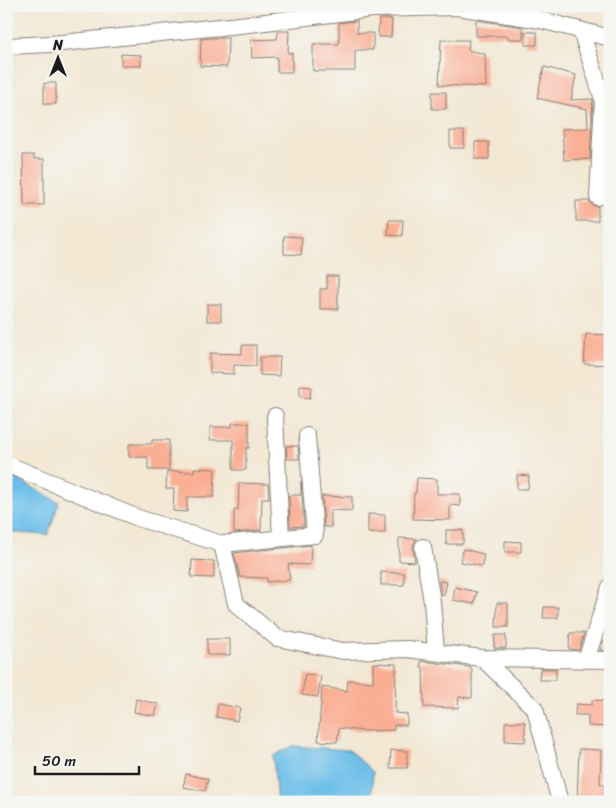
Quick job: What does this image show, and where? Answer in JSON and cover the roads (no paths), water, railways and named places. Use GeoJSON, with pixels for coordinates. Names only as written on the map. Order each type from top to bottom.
{"type":"FeatureCollection","features":[{"type":"Feature","properties":{"kind":"street"},"geometry":{"type":"LineString","coordinates":[[6,46],[52,44],[239,25],[372,8],[458,7],[541,20],[610,38]]}},
{"type":"Feature","properties":{"kind":"street"},"geometry":{"type":"LineString","coordinates":[[581,31],[603,99],[598,197]]}},
{"type":"Feature","properties":{"kind":"street"},"geometry":{"type":"LineString","coordinates":[[275,416],[281,538]]}},
{"type":"Feature","properties":{"kind":"street"},"geometry":{"type":"LineString","coordinates":[[6,464],[138,518],[222,544],[315,535],[307,436]]}},
{"type":"Feature","properties":{"kind":"street"},"geometry":{"type":"LineString","coordinates":[[222,544],[236,604],[277,638],[343,651],[406,648],[482,658],[610,660]]}},
{"type":"Feature","properties":{"kind":"street"},"geometry":{"type":"LineString","coordinates":[[423,547],[432,602],[436,652]]}},
{"type":"Feature","properties":{"kind":"street"},"geometry":{"type":"LineString","coordinates":[[586,660],[610,587]]}},
{"type":"Feature","properties":{"kind":"street"},"geometry":{"type":"LineString","coordinates":[[482,658],[535,709],[560,802]]}},
{"type":"Feature","properties":{"kind":"water"},"geometry":{"type":"Polygon","coordinates":[[[6,473],[59,502],[48,535],[6,532],[6,473]]]}},
{"type":"Feature","properties":{"kind":"water"},"geometry":{"type":"Polygon","coordinates":[[[293,746],[349,750],[373,772],[371,802],[277,802],[273,756],[293,746]]]}}]}
